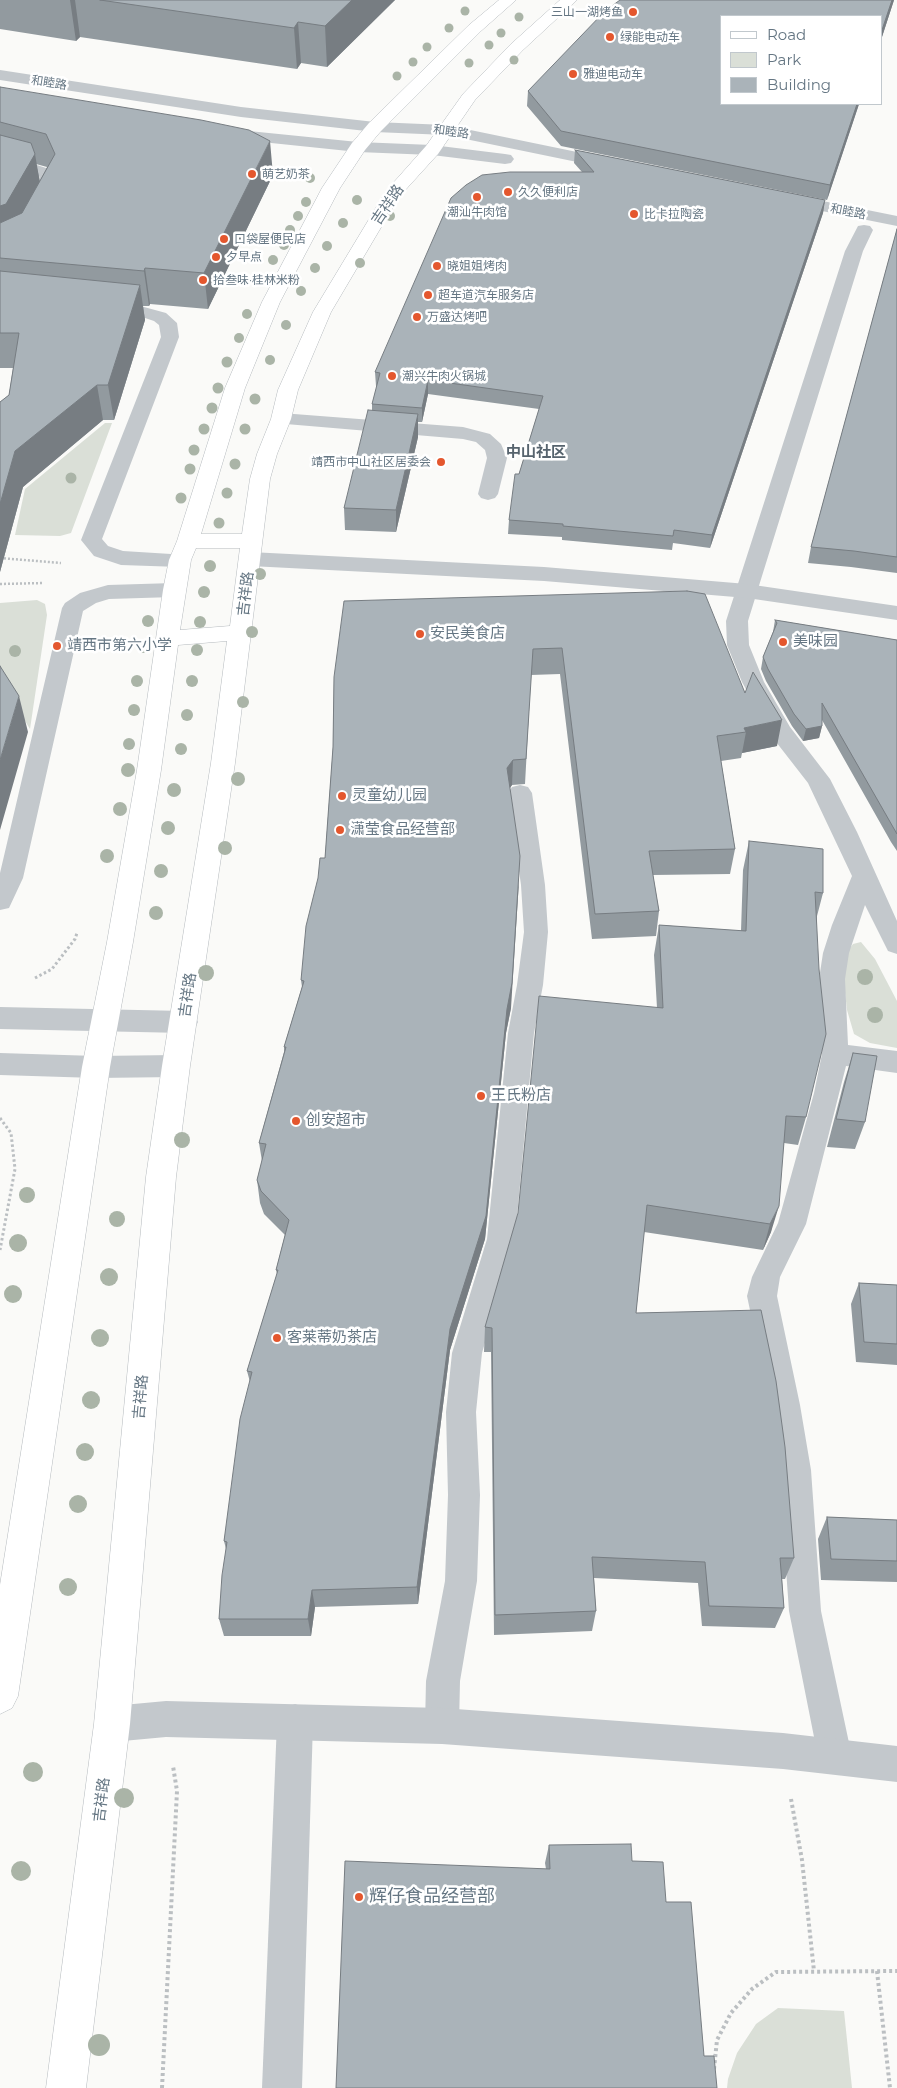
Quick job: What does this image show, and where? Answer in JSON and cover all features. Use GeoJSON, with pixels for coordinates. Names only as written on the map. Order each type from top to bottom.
{"type":"FeatureCollection","features":[{"type":"Feature","properties":{"kind":"main road"},"geometry":{"type":"LineString","coordinates":[[0,1696],[96,1067],[149,770],[174,590],[184,550],[235,388],[271,302],[331,188],[358,147],[375,127],[475,28],[508,0]]}},
{"type":"Feature","properties":{"kind":"main road","name":"吉祥路"},"geometry":{"type":"LineString","coordinates":[[66,2088],[112,1724],[156,1221],[176,1066],[241,633],[260,479],[267,454],[281,419],[288,390],[322,312],[392,195],[439,140],[469,97],[517,47],[569,0]]}},
{"type":"Feature","properties":{"kind":"main road"},"geometry":{"type":"LineString","coordinates":[[184,550],[252,550]]}},
{"type":"Feature","properties":{"kind":"main road"},"geometry":{"type":"LineString","coordinates":[[167,638],[241,633]]}},
{"type":"Feature","properties":{"kind":"street","name":"和睦路"},"geometry":{"type":"LineString","coordinates":[[0,75],[241,112],[375,127],[610,179]]}},
{"type":"Feature","properties":{"kind":"street","name":"和睦路"},"geometry":{"type":"LineString","coordinates":[[210,132],[358,147],[439,140],[628,167]]}},
{"type":"Feature","properties":{"kind":"street","name":"和睦路"},"geometry":{"type":"LineString","coordinates":[[897,221],[774,204],[897,238]]}},
{"type":"Feature","properties":{"kind":"street"},"geometry":{"type":"LineString","coordinates":[[252,550],[747,591],[897,613]]}},
{"type":"Feature","properties":{"kind":"street"},"geometry":{"type":"LineString","coordinates":[[0,1018],[184,1022]]}},
{"type":"Feature","properties":{"kind":"street"},"geometry":{"type":"LineString","coordinates":[[0,1064],[96,1067],[176,1066]]}},
{"type":"Feature","properties":{"kind":"street"},"geometry":{"type":"LineString","coordinates":[[112,1724],[166,1719],[442,1726],[783,1751],[897,1764]]}},
{"type":"Feature","properties":{"kind":"street"},"geometry":{"type":"LineString","coordinates":[[282,2088],[295,1722]]}},
{"type":"Feature","properties":{"kind":"lane"},"geometry":{"type":"LineString","coordinates":[[0,161],[22,165],[46,173],[51,189],[21,242],[8,251],[0,251]]}},
{"type":"Feature","properties":{"kind":"lane"},"geometry":{"type":"LineString","coordinates":[[864,230],[854,250],[737,621],[738,645],[753,682],[782,732],[818,779],[897,944]]}},
{"type":"Feature","properties":{"kind":"lane"},"geometry":{"type":"LineString","coordinates":[[87,306],[144,312],[160,317],[168,323],[170,338],[91,540],[101,551],[121,558],[184,550]]}},
{"type":"Feature","properties":{"kind":"lane"},"geometry":{"type":"LineString","coordinates":[[281,419],[463,433],[483,438],[494,448],[497,458],[488,494]]}},
{"type":"Feature","properties":{"kind":"lane"},"geometry":{"type":"LineString","coordinates":[[0,901],[11,878],[72,608],[88,598],[108,592],[174,590]]}},
{"type":"Feature","properties":{"kind":"lane"},"geometry":{"type":"LineString","coordinates":[[442,1726],[443,1681],[461,1581],[464,1495],[461,1463],[461,1412],[467,1353],[501,1239],[521,1033],[530,985],[536,932],[534,885],[520,793]]}},
{"type":"Feature","properties":{"kind":"lane"},"geometry":{"type":"LineString","coordinates":[[835,1757],[805,1611],[795,1470],[785,1405],[762,1296],[766,1277],[792,1224],[804,1171],[827,1093],[835,1054],[832,978],[836,953],[844,925],[864,876]]}},
{"type":"Feature","properties":{"kind":"lane"},"geometry":{"type":"LineString","coordinates":[[835,1054],[897,1062]]}},
{"type":"Feature","properties":{"kind":"path"},"geometry":{"type":"LineString","coordinates":[[0,1118],[11,1133],[15,1169],[0,1250]]}},
{"type":"Feature","properties":{"kind":"path"},"geometry":{"type":"LineString","coordinates":[[162,2088],[177,1791],[166,1719]]}},
{"type":"Feature","properties":{"kind":"path"},"geometry":{"type":"LineString","coordinates":[[783,1751],[802,1860],[814,1971]]}},
{"type":"Feature","properties":{"kind":"path"},"geometry":{"type":"LineString","coordinates":[[876,1971],[890,2088]]}},
{"type":"Feature","properties":{"kind":"path"},"geometry":{"type":"LineString","coordinates":[[714,2077],[717,2040],[731,2013],[752,1988],[776,1972],[897,1971]]}},
{"type":"Feature","properties":{"kind":"green space"},"geometry":{"type":"Polygon","coordinates":[[[105,423],[112,423],[71,533],[60,536],[15,535],[25,489],[105,423]]]}},
{"type":"Feature","properties":{"kind":"green space"},"geometry":{"type":"Polygon","coordinates":[[[37,600],[45,604],[47,615],[30,729],[0,680],[0,603],[37,600]]]}},
{"type":"Feature","properties":{"kind":"green space"},"geometry":{"type":"Polygon","coordinates":[[[861,942],[875,959],[897,1001],[897,1048],[870,1043],[854,1034],[847,1010],[844,983],[847,952],[853,944],[861,942]]]}},
{"type":"Feature","properties":{"kind":"green space"},"geometry":{"type":"Polygon","coordinates":[[[778,2008],[844,2011],[852,2088],[727,2088],[728,2079],[737,2053],[756,2024],[778,2008]]]}},
{"type":"Feature","properties":{"kind":"building"},"geometry":{"type":"Polygon","coordinates":[[[100,0],[352,0],[325,26],[298,22],[294,28],[100,0]]]}},
{"type":"Feature","properties":{"kind":"building"},"geometry":{"type":"Polygon","coordinates":[[[620,0],[892,0],[882,30],[882,15],[720,15],[720,105],[857,105],[830,185],[561,131],[528,91],[605,11],[620,0]]]}},
{"type":"Feature","properties":{"kind":"building"},"geometry":{"type":"Polygon","coordinates":[[[0,87],[201,120],[249,130],[270,141],[204,273],[145,268],[144,271],[0,258],[0,223],[22,213],[55,154],[46,134],[0,122],[0,87]]]}},
{"type":"Feature","properties":{"kind":"building"},"geometry":{"type":"Polygon","coordinates":[[[0,135],[31,143],[35,154],[6,204],[0,206],[0,135]]]}},
{"type":"Feature","properties":{"kind":"building"},"geometry":{"type":"Polygon","coordinates":[[[575,150],[825,200],[712,535],[674,530],[673,536],[509,520],[515,474],[519,474],[543,396],[428,380],[422,408],[372,404],[380,373],[375,372],[451,198],[466,185],[482,175],[510,172],[594,172],[575,150]]]}},
{"type":"Feature","properties":{"kind":"building"},"geometry":{"type":"Polygon","coordinates":[[[897,229],[897,557],[811,547],[897,229]]]}},
{"type":"Feature","properties":{"kind":"building"},"geometry":{"type":"Polygon","coordinates":[[[0,271],[140,285],[108,385],[97,385],[15,451],[0,504],[0,402],[9,395],[19,333],[0,333],[0,271]]]}},
{"type":"Feature","properties":{"kind":"building"},"geometry":{"type":"Polygon","coordinates":[[[368,410],[418,414],[396,510],[344,508],[368,410]]]}},
{"type":"Feature","properties":{"kind":"building"},"geometry":{"type":"Polygon","coordinates":[[[687,591],[705,594],[745,693],[753,672],[782,720],[744,728],[746,732],[717,736],[735,849],[649,851],[659,911],[595,914],[562,648],[533,649],[526,759],[513,760],[507,768],[520,856],[512,983],[507,1009],[486,1216],[450,1329],[417,1587],[312,1590],[308,1619],[219,1619],[222,1575],[227,1542],[224,1541],[240,1419],[252,1372],[247,1371],[278,1270],[276,1270],[289,1220],[261,1191],[257,1180],[266,1144],[259,1143],[286,1047],[284,1047],[304,981],[301,980],[306,926],[318,878],[320,858],[325,858],[333,747],[334,677],[344,601],[687,591]]]}},
{"type":"Feature","properties":{"kind":"building"},"geometry":{"type":"Polygon","coordinates":[[[775,620],[897,640],[897,834],[822,703],[822,726],[806,729],[794,714],[768,669],[763,657],[777,623],[775,620]]]}},
{"type":"Feature","properties":{"kind":"building"},"geometry":{"type":"Polygon","coordinates":[[[0,666],[19,696],[0,760],[0,666]]]}},
{"type":"Feature","properties":{"kind":"building"},"geometry":{"type":"Polygon","coordinates":[[[749,841],[823,849],[823,893],[815,892],[819,969],[826,1034],[806,1117],[786,1116],[779,1206],[770,1224],[647,1205],[636,1313],[761,1310],[776,1381],[785,1447],[794,1558],[780,1558],[784,1608],[709,1606],[705,1562],[592,1557],[596,1611],[495,1615],[492,1328],[485,1327],[518,1213],[539,996],[663,1008],[659,925],[746,931],[749,841]]]}},
{"type":"Feature","properties":{"kind":"building"},"geometry":{"type":"Polygon","coordinates":[[[853,1053],[877,1056],[865,1122],[836,1119],[853,1053]]]}},
{"type":"Feature","properties":{"kind":"building"},"geometry":{"type":"Polygon","coordinates":[[[859,1283],[897,1285],[897,1344],[864,1342],[859,1283]]]}},
{"type":"Feature","properties":{"kind":"building"},"geometry":{"type":"Polygon","coordinates":[[[827,1517],[897,1520],[897,1561],[831,1559],[827,1517]]]}},
{"type":"Feature","properties":{"kind":"building"},"geometry":{"type":"Polygon","coordinates":[[[631,1844],[632,1861],[663,1862],[666,1902],[691,1902],[704,2056],[714,2056],[717,2088],[336,2088],[345,1861],[550,1869],[549,1845],[631,1844]]]}},
{"type":"Feature","properties":{"kind":"place","name":"三山一湖烤鱼"},"geometry":{"type":"Point","coordinates":[633,12]}},
{"type":"Feature","properties":{"kind":"place","name":"绿能电动车"},"geometry":{"type":"Point","coordinates":[610,37]}},
{"type":"Feature","properties":{"kind":"place","name":"雅迪电动车"},"geometry":{"type":"Point","coordinates":[573,74]}},
{"type":"Feature","properties":{"kind":"place","name":"萌艺奶茶"},"geometry":{"type":"Point","coordinates":[252,174]}},
{"type":"Feature","properties":{"kind":"place","name":"久久便利店"},"geometry":{"type":"Point","coordinates":[508,192]}},
{"type":"Feature","properties":{"kind":"place","name":"潮汕牛肉馆"},"geometry":{"type":"Point","coordinates":[477,197]}},
{"type":"Feature","properties":{"kind":"place","name":"比卡拉陶瓷"},"geometry":{"type":"Point","coordinates":[634,214]}},
{"type":"Feature","properties":{"kind":"place","name":"口袋屋便民店"},"geometry":{"type":"Point","coordinates":[224,239]}},
{"type":"Feature","properties":{"kind":"place","name":"夕早点"},"geometry":{"type":"Point","coordinates":[216,257]}},
{"type":"Feature","properties":{"kind":"place","name":"晓姐姐烤肉"},"geometry":{"type":"Point","coordinates":[437,266]}},
{"type":"Feature","properties":{"kind":"place","name":"拾叁味·桂林米粉"},"geometry":{"type":"Point","coordinates":[203,280]}},
{"type":"Feature","properties":{"kind":"place","name":"超车道汽车服务店"},"geometry":{"type":"Point","coordinates":[428,295]}},
{"type":"Feature","properties":{"kind":"place","name":"万盛达烤吧"},"geometry":{"type":"Point","coordinates":[417,317]}},
{"type":"Feature","properties":{"kind":"place","name":"潮兴牛肉火锅城"},"geometry":{"type":"Point","coordinates":[392,376]}},
{"type":"Feature","properties":{"kind":"place","name":"靖西市中山社区居委会"},"geometry":{"type":"Point","coordinates":[441,462]}},
{"type":"Feature","properties":{"kind":"place","name":"安民美食店"},"geometry":{"type":"Point","coordinates":[420,634]}},
{"type":"Feature","properties":{"kind":"place","name":"美味园"},"geometry":{"type":"Point","coordinates":[783,642]}},
{"type":"Feature","properties":{"kind":"place","name":"靖西市第六小学"},"geometry":{"type":"Point","coordinates":[57,646]}},
{"type":"Feature","properties":{"kind":"place","name":"灵童幼儿园"},"geometry":{"type":"Point","coordinates":[342,796]}},
{"type":"Feature","properties":{"kind":"place","name":"潇莹食品经营部"},"geometry":{"type":"Point","coordinates":[340,830]}},
{"type":"Feature","properties":{"kind":"place","name":"王氏粉店"},"geometry":{"type":"Point","coordinates":[481,1096]}},
{"type":"Feature","properties":{"kind":"place","name":"创安超市"},"geometry":{"type":"Point","coordinates":[296,1121]}},
{"type":"Feature","properties":{"kind":"place","name":"客莱蒂奶茶店"},"geometry":{"type":"Point","coordinates":[277,1338]}},
{"type":"Feature","properties":{"kind":"place","name":"辉仔食品经营部"},"geometry":{"type":"Point","coordinates":[359,1897]}},
{"type":"Feature","properties":{"kind":"district","name":"中山社区"},"geometry":{"type":"Point","coordinates":[536,453]}}]}
